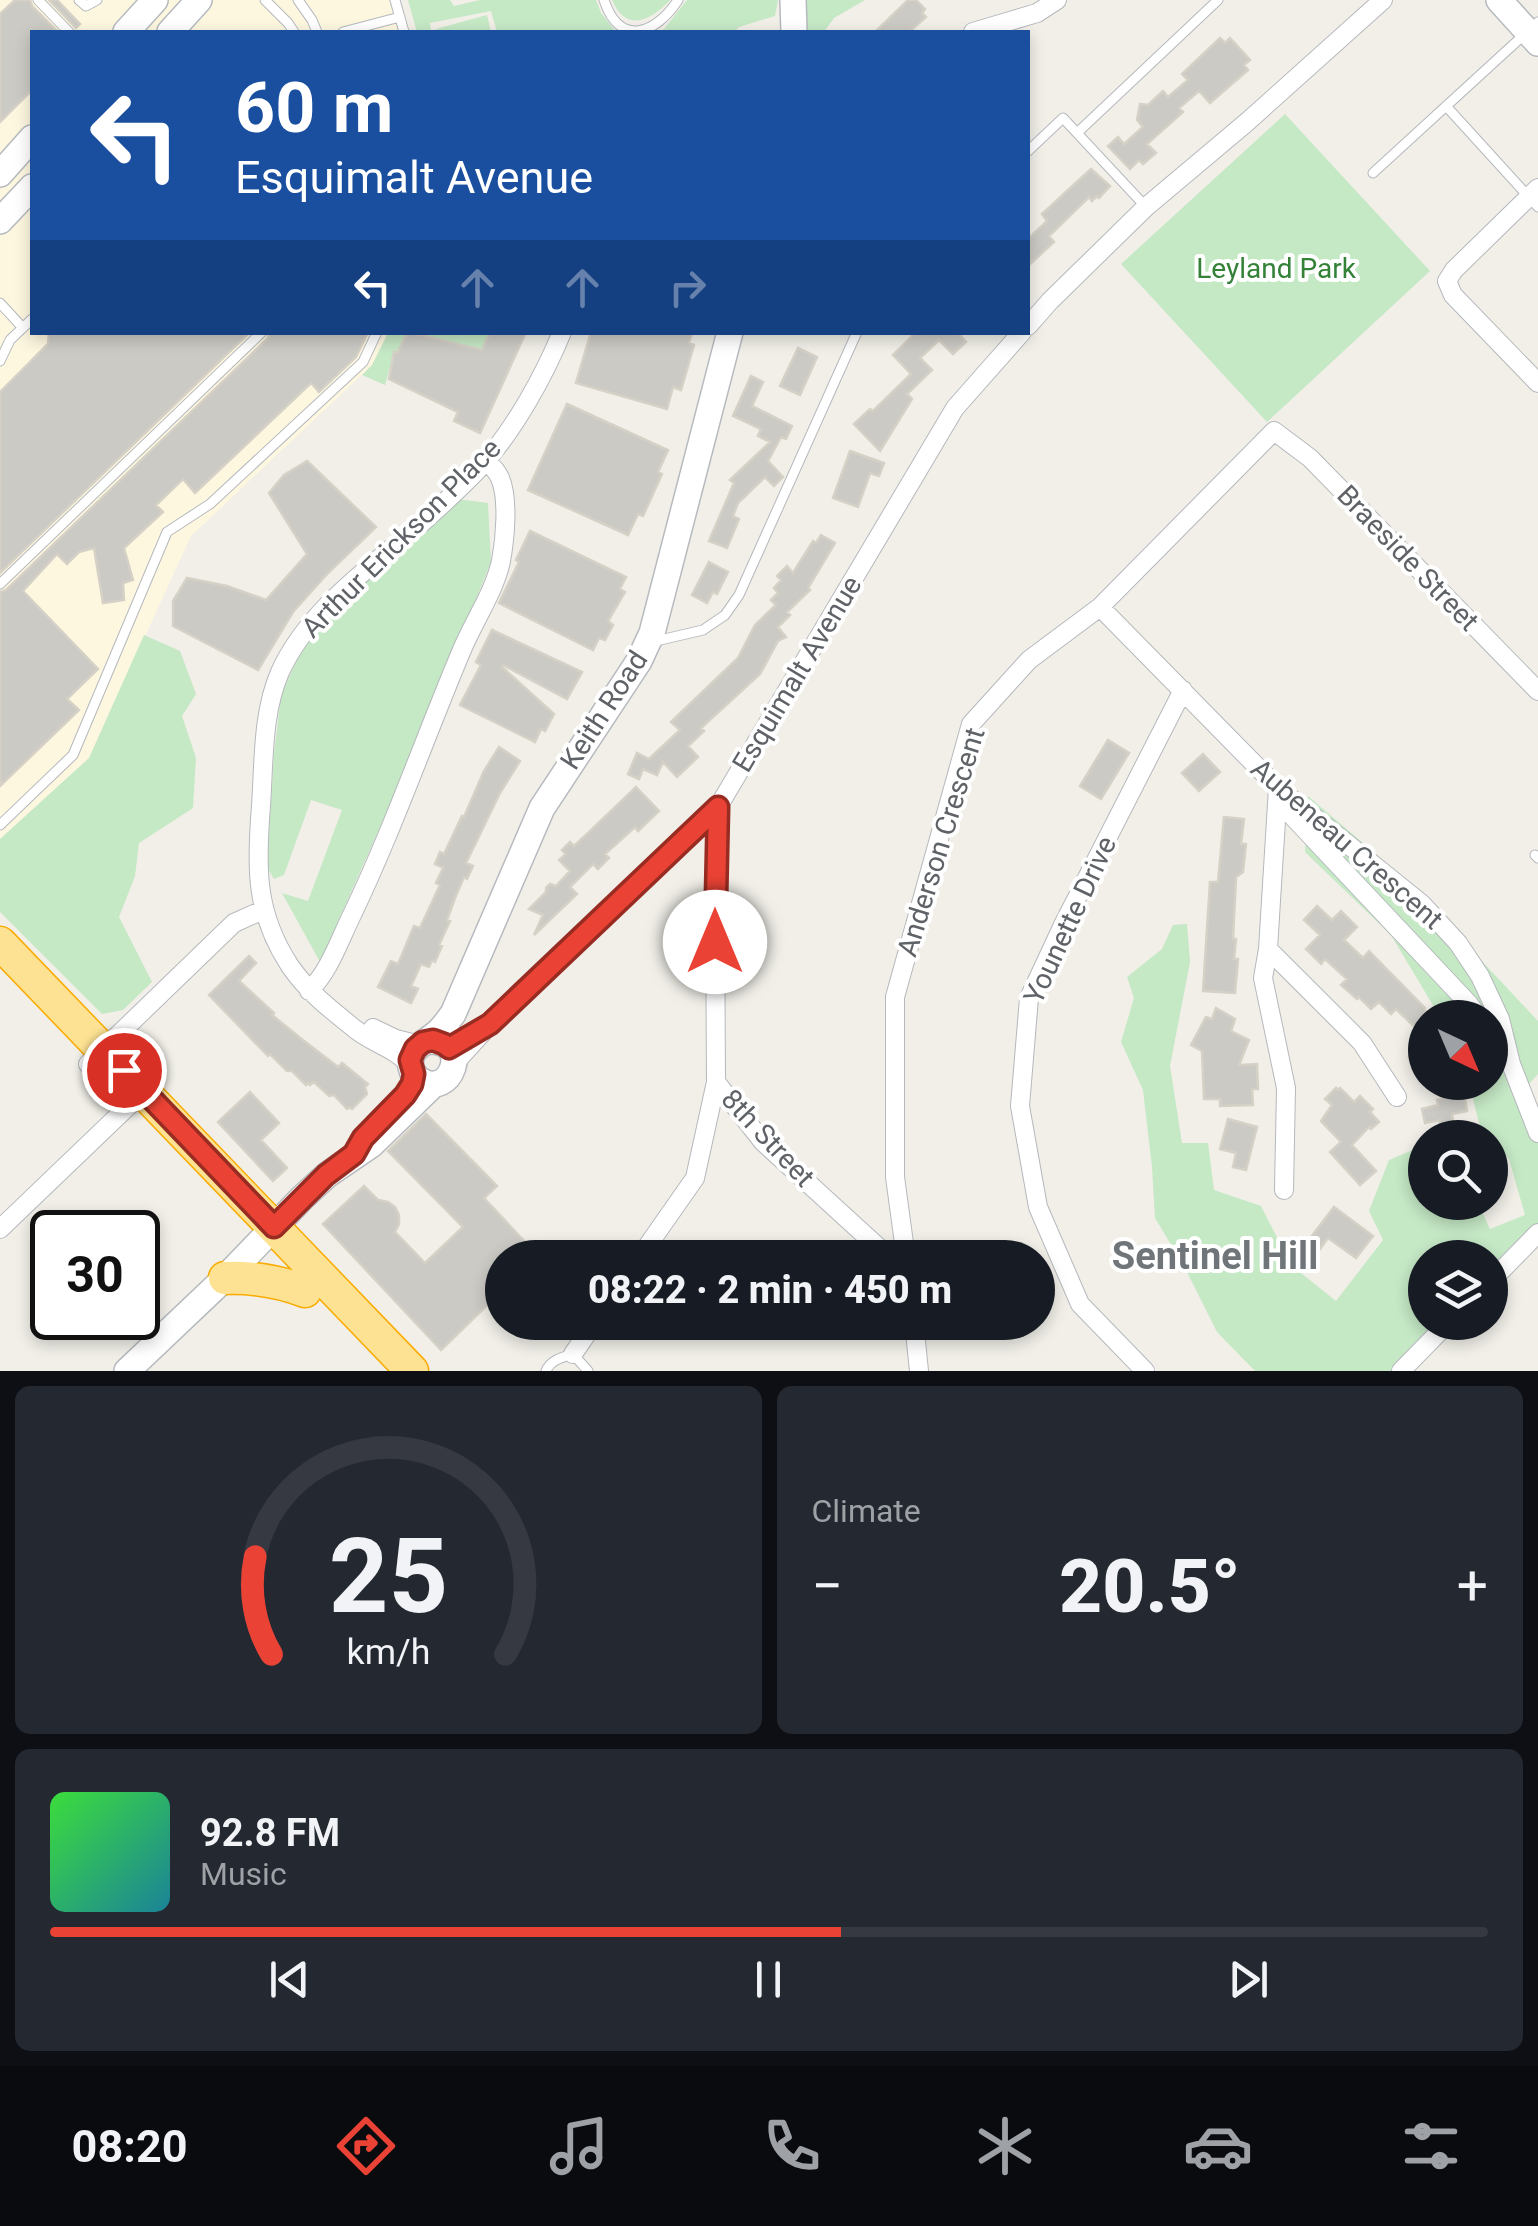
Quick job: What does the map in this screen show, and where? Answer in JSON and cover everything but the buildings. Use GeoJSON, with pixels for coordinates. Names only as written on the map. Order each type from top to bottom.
{"type":"FeatureCollection","features":[{"type":"Feature","properties":{"kind":"highway"},"geometry":{"type":"LineString","coordinates":[[3,958],[267,1235],[412,1371]]}},
{"type":"Feature","properties":{"kind":"highway"},"geometry":{"type":"LineString","coordinates":[[267,1235],[305,1291],[381,1371]]}},
{"type":"Feature","properties":{"kind":"highway"},"geometry":{"type":"LineString","coordinates":[[225,1278],[279,1281],[305,1291]]}},
{"type":"Feature","properties":{"kind":"street"},"geometry":{"type":"LineString","coordinates":[[128,30],[155,0]]}},
{"type":"Feature","properties":{"kind":"street"},"geometry":{"type":"LineString","coordinates":[[172,30],[199,0]]}},
{"type":"Feature","properties":{"kind":"street"},"geometry":{"type":"LineString","coordinates":[[793,0],[794,30]]}},
{"type":"Feature","properties":{"kind":"street"},"geometry":{"type":"LineString","coordinates":[[980,30],[1037,13],[1057,0]]}},
{"type":"Feature","properties":{"kind":"street"},"geometry":{"type":"LineString","coordinates":[[1030,324],[1146,207],[1382,0]]}},
{"type":"Feature","properties":{"kind":"street"},"geometry":{"type":"LineString","coordinates":[[1499,0],[1534,32]]}},
{"type":"Feature","properties":{"kind":"street"},"geometry":{"type":"LineString","coordinates":[[0,174],[30,140]]}},
{"type":"Feature","properties":{"kind":"street"},"geometry":{"type":"LineString","coordinates":[[0,221],[30,189]]}},
{"type":"Feature","properties":{"kind":"street"},"geometry":{"type":"LineString","coordinates":[[1535,197],[1454,270],[1447,281],[1453,295],[1538,383]]}},
{"type":"Feature","properties":{"kind":"street","name":"Arthur Erickson Place"},"geometry":{"type":"LineString","coordinates":[[432,1059],[396,1038],[335,1014],[310,991],[288,962],[263,910],[259,880],[266,736],[275,690],[288,657],[312,620],[486,461],[533,391],[561,335]]}},
{"type":"Feature","properties":{"kind":"street","name":"Keith Road"},"geometry":{"type":"LineString","coordinates":[[127,1371],[326,1175],[354,1154],[363,1138],[405,1095],[432,1059],[542,808],[647,643],[729,335]]}},
{"type":"Feature","properties":{"kind":"street","name":"Esquimalt Avenue"},"geometry":{"type":"LineString","coordinates":[[432,1059],[490,1024],[718,807],[955,408],[1019,335]]}},
{"type":"Feature","properties":{"kind":"street","name":"Anderson Crescent"},"geometry":{"type":"LineString","coordinates":[[904,1240],[895,1177],[895,997],[972,724],[1029,660],[1100,606],[1274,431]]}},
{"type":"Feature","properties":{"kind":"street","name":"Braeside Street"},"geometry":{"type":"LineString","coordinates":[[1274,431],[1310,458],[1538,691]]}},
{"type":"Feature","properties":{"kind":"street"},"geometry":{"type":"LineString","coordinates":[[310,991],[334,956],[361,896],[500,567],[504,532],[502,481],[486,461]]}},
{"type":"Feature","properties":{"kind":"street","name":"Aubeneau Crescent"},"geometry":{"type":"LineString","coordinates":[[1100,606],[1184,690],[1465,1000]]}},
{"type":"Feature","properties":{"kind":"street","name":"Younette Drive"},"geometry":{"type":"LineString","coordinates":[[1144,1371],[1080,1304],[1038,1208],[1020,1106],[1029,998],[1184,690]]}},
{"type":"Feature","properties":{"kind":"street"},"geometry":{"type":"LineString","coordinates":[[1278,794],[1268,949],[1262,978],[1286,1088],[1284,1190]]}},
{"type":"Feature","properties":{"kind":"street","name":"Aubeneau Crescent"},"geometry":{"type":"LineString","coordinates":[[1278,794],[1422,904],[1458,942],[1480,976],[1500,1019],[1538,1133]]}},
{"type":"Feature","properties":{"kind":"street","name":"8th Street"},"geometry":{"type":"LineString","coordinates":[[718,807],[716,1082],[764,1142],[870,1240]]}},
{"type":"Feature","properties":{"kind":"street"},"geometry":{"type":"LineString","coordinates":[[95,1056],[234,923],[263,910]]}},
{"type":"Feature","properties":{"kind":"street"},"geometry":{"type":"LineString","coordinates":[[1268,949],[1362,1043],[1397,1097]]}},
{"type":"Feature","properties":{"kind":"street","name":"Aubeneau Crescent"},"geometry":{"type":"LineString","coordinates":[[1508,1059],[1512,1064]]}},
{"type":"Feature","properties":{"kind":"street"},"geometry":{"type":"LineString","coordinates":[[652,1240],[695,1178],[716,1082]]}},
{"type":"Feature","properties":{"kind":"street"},"geometry":{"type":"LineString","coordinates":[[0,1229],[136,1098]]}},
{"type":"Feature","properties":{"kind":"street"},"geometry":{"type":"LineString","coordinates":[[1508,1264],[1538,1234]]}},
{"type":"Feature","properties":{"kind":"street"},"geometry":{"type":"LineString","coordinates":[[573,1354],[582,1340]]}},
{"type":"Feature","properties":{"kind":"street"},"geometry":{"type":"LineString","coordinates":[[916,1340],[919,1371]]}},
{"type":"Feature","properties":{"kind":"street"},"geometry":{"type":"LineString","coordinates":[[1401,1371],[1432,1340]]}},
{"type":"Feature","properties":{"kind":"lane"},"geometry":{"type":"LineString","coordinates":[[79,0],[86,6],[97,0]]}},
{"type":"Feature","properties":{"kind":"lane"},"geometry":{"type":"LineString","coordinates":[[265,0],[293,30]]}},
{"type":"Feature","properties":{"kind":"lane"},"geometry":{"type":"LineString","coordinates":[[298,0],[316,30]]}},
{"type":"Feature","properties":{"kind":"lane"},"geometry":{"type":"LineString","coordinates":[[395,0],[403,30]]}},
{"type":"Feature","properties":{"kind":"lane"},"geometry":{"type":"LineString","coordinates":[[604,0],[618,25],[629,30]]}},
{"type":"Feature","properties":{"kind":"lane"},"geometry":{"type":"LineString","coordinates":[[642,30],[660,22],[678,0]]}},
{"type":"Feature","properties":{"kind":"lane"},"geometry":{"type":"LineString","coordinates":[[1077,133],[1218,0]]}},
{"type":"Feature","properties":{"kind":"lane"},"geometry":{"type":"LineString","coordinates":[[36,15],[41,4],[66,30]]}},
{"type":"Feature","properties":{"kind":"lane"},"geometry":{"type":"LineString","coordinates":[[351,30],[400,17]]}},
{"type":"Feature","properties":{"kind":"lane"},"geometry":{"type":"LineString","coordinates":[[1372,174],[1534,32]]}},
{"type":"Feature","properties":{"kind":"lane"},"geometry":{"type":"LineString","coordinates":[[1446,106],[1535,197]]}},
{"type":"Feature","properties":{"kind":"lane"},"geometry":{"type":"LineString","coordinates":[[1030,148],[1063,118],[1146,207]]}},
{"type":"Feature","properties":{"kind":"lane"},"geometry":{"type":"LineString","coordinates":[[0,304],[23,328]]}},
{"type":"Feature","properties":{"kind":"lane"},"geometry":{"type":"LineString","coordinates":[[0,361],[10,340],[30,321]]}},
{"type":"Feature","properties":{"kind":"lane"},"geometry":{"type":"LineString","coordinates":[[0,584],[259,335]]}},
{"type":"Feature","properties":{"kind":"lane"},"geometry":{"type":"LineString","coordinates":[[0,825],[73,754],[167,532],[210,504],[362,362],[376,335]]}},
{"type":"Feature","properties":{"kind":"lane"},"geometry":{"type":"LineString","coordinates":[[647,643],[703,630],[725,615],[739,595],[857,335]]}},
{"type":"Feature","properties":{"kind":"lane"},"geometry":{"type":"LineString","coordinates":[[546,1371],[560,1358],[573,1354],[588,1371]]}},
{"type":"Feature","properties":{"kind":"shaded area"},"geometry":{"type":"Polygon","coordinates":[[[0,0],[389,0],[397,30],[30,30],[30,335],[387,335],[372,365],[191,536],[89,758],[0,840],[0,0]]]}},
{"type":"Feature","properties":{"kind":"green space"},"geometry":{"type":"Polygon","coordinates":[[[408,0],[450,0],[454,6],[480,0],[596,0],[614,30],[496,30],[491,11],[430,23],[431,30],[416,30],[408,0]]]}},
{"type":"Feature","properties":{"kind":"green space"},"geometry":{"type":"Polygon","coordinates":[[[612,0],[670,0],[655,14],[631,20],[624,17],[612,0]]]}},
{"type":"Feature","properties":{"kind":"green space"},"geometry":{"type":"Polygon","coordinates":[[[687,0],[778,0],[775,16],[736,30],[664,29],[687,0]]]}},
{"type":"Feature","properties":{"kind":"green space"},"geometry":{"type":"Polygon","coordinates":[[[802,0],[865,0],[834,18],[825,30],[804,30],[802,0]]]}},
{"type":"Feature","properties":{"kind":"green space"},"geometry":{"type":"Polygon","coordinates":[[[487,15],[491,30],[436,30],[487,15]]]}},
{"type":"Feature","properties":{"kind":"green space","name":"Leyland Park"},"geometry":{"type":"Polygon","coordinates":[[[1285,114],[1430,271],[1267,422],[1121,264],[1285,114]]]}},
{"type":"Feature","properties":{"kind":"green space"},"geometry":{"type":"Polygon","coordinates":[[[387,335],[407,335],[394,353],[385,385],[362,375],[372,365],[387,335]]]}},
{"type":"Feature","properties":{"kind":"green space"},"geometry":{"type":"Polygon","coordinates":[[[418,335],[489,335],[482,350],[418,335]]]}},
{"type":"Feature","properties":{"kind":"green space"},"geometry":{"type":"Polygon","coordinates":[[[457,499],[488,503],[491,562],[420,737],[320,962],[282,893],[308,901],[342,810],[311,800],[284,875],[274,879],[267,867],[281,695],[315,627],[457,499]]]}},
{"type":"Feature","properties":{"kind":"green space"},"geometry":{"type":"Polygon","coordinates":[[[144,635],[180,651],[196,694],[182,716],[196,758],[193,808],[139,843],[135,876],[119,917],[152,982],[123,1010],[102,1014],[0,912],[0,839],[89,758],[144,635]]]}},
{"type":"Feature","properties":{"kind":"green space"},"geometry":{"type":"Polygon","coordinates":[[[1308,796],[1405,879],[1538,1021],[1538,1074],[1529,1084],[1538,1109],[1538,1243],[1508,1273],[1508,1240],[1408,1240],[1408,1340],[1441,1340],[1409,1371],[1255,1371],[1217,1332],[1155,1218],[1143,1090],[1121,1042],[1134,998],[1127,977],[1162,949],[1173,925],[1187,924],[1190,962],[1170,1066],[1182,1143],[1208,1143],[1214,1190],[1261,1206],[1291,1265],[1336,1301],[1383,1240],[1369,1211],[1389,1160],[1408,1152],[1408,1220],[1486,1220],[1490,1229],[1525,1215],[1508,1158],[1508,1120],[1478,1120],[1473,1100],[1508,1100],[1508,1000],[1430,1000],[1391,935],[1305,852],[1308,796]]]}},
{"type":"Feature","properties":{"kind":"district","name":"Sentinel Hill"},"geometry":{"type":"Point","coordinates":[1215,1256]}},
{"type":"Feature","properties":{"kind":"route"},"geometry":{"type":"LineString","coordinates":[[124,1070],[274,1227],[326,1175],[349,1160],[363,1138],[405,1095],[414,1074],[410,1060],[419,1044],[433,1040],[449,1048],[490,1024],[718,807],[715,942]]}}]}
